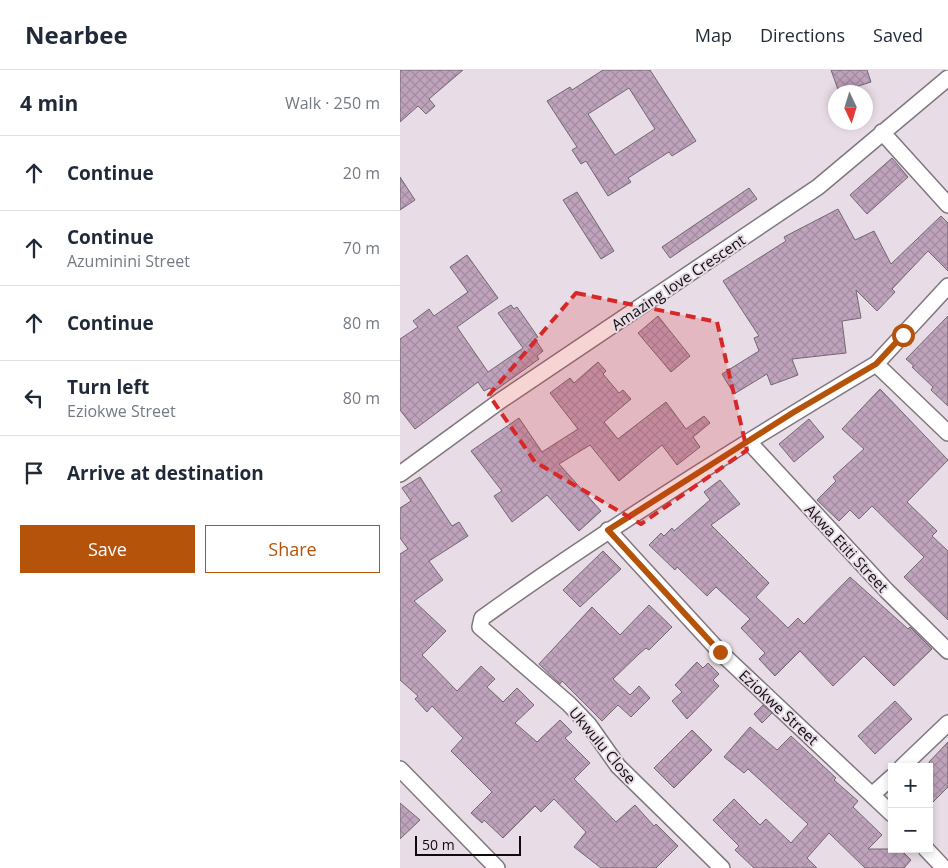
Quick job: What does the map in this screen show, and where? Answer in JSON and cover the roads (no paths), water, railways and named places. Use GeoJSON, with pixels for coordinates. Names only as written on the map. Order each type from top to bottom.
{"type":"FeatureCollection","features":[{"type":"Feature","properties":{"kind":"street","name":"Amazing love Crescent"},"geometry":{"type":"LineString","coordinates":[[400,474],[500,401],[792,206],[818,187],[948,78]]}},
{"type":"Feature","properties":{"kind":"street"},"geometry":{"type":"LineString","coordinates":[[882,132],[948,205]]}},
{"type":"Feature","properties":{"kind":"street"},"geometry":{"type":"LineString","coordinates":[[608,530],[794,412],[876,364],[948,286]]}},
{"type":"Feature","properties":{"kind":"street"},"geometry":{"type":"LineString","coordinates":[[876,364],[948,433]]}},
{"type":"Feature","properties":{"kind":"street","name":"Akwa Etiti Street"},"geometry":{"type":"LineString","coordinates":[[749,442],[887,591],[948,651]]}},
{"type":"Feature","properties":{"kind":"street","name":"Ukwulu Close"},"geometry":{"type":"LineString","coordinates":[[608,530],[482,618],[480,627],[569,704],[589,725],[618,766],[722,868]]}},
{"type":"Feature","properties":{"kind":"street","name":"Eziokwe Street"},"geometry":{"type":"LineString","coordinates":[[608,530],[720,652],[888,810]]}},
{"type":"Feature","properties":{"kind":"street"},"geometry":{"type":"LineString","coordinates":[[906,763],[948,724]]}},
{"type":"Feature","properties":{"kind":"street"},"geometry":{"type":"LineString","coordinates":[[402,775],[497,868]]}},
{"type":"Feature","properties":{"kind":"street"},"geometry":{"type":"LineString","coordinates":[[873,794],[888,781]]}},
{"type":"Feature","properties":{"kind":"street"},"geometry":{"type":"LineString","coordinates":[[929,853],[941,867]]}}]}
